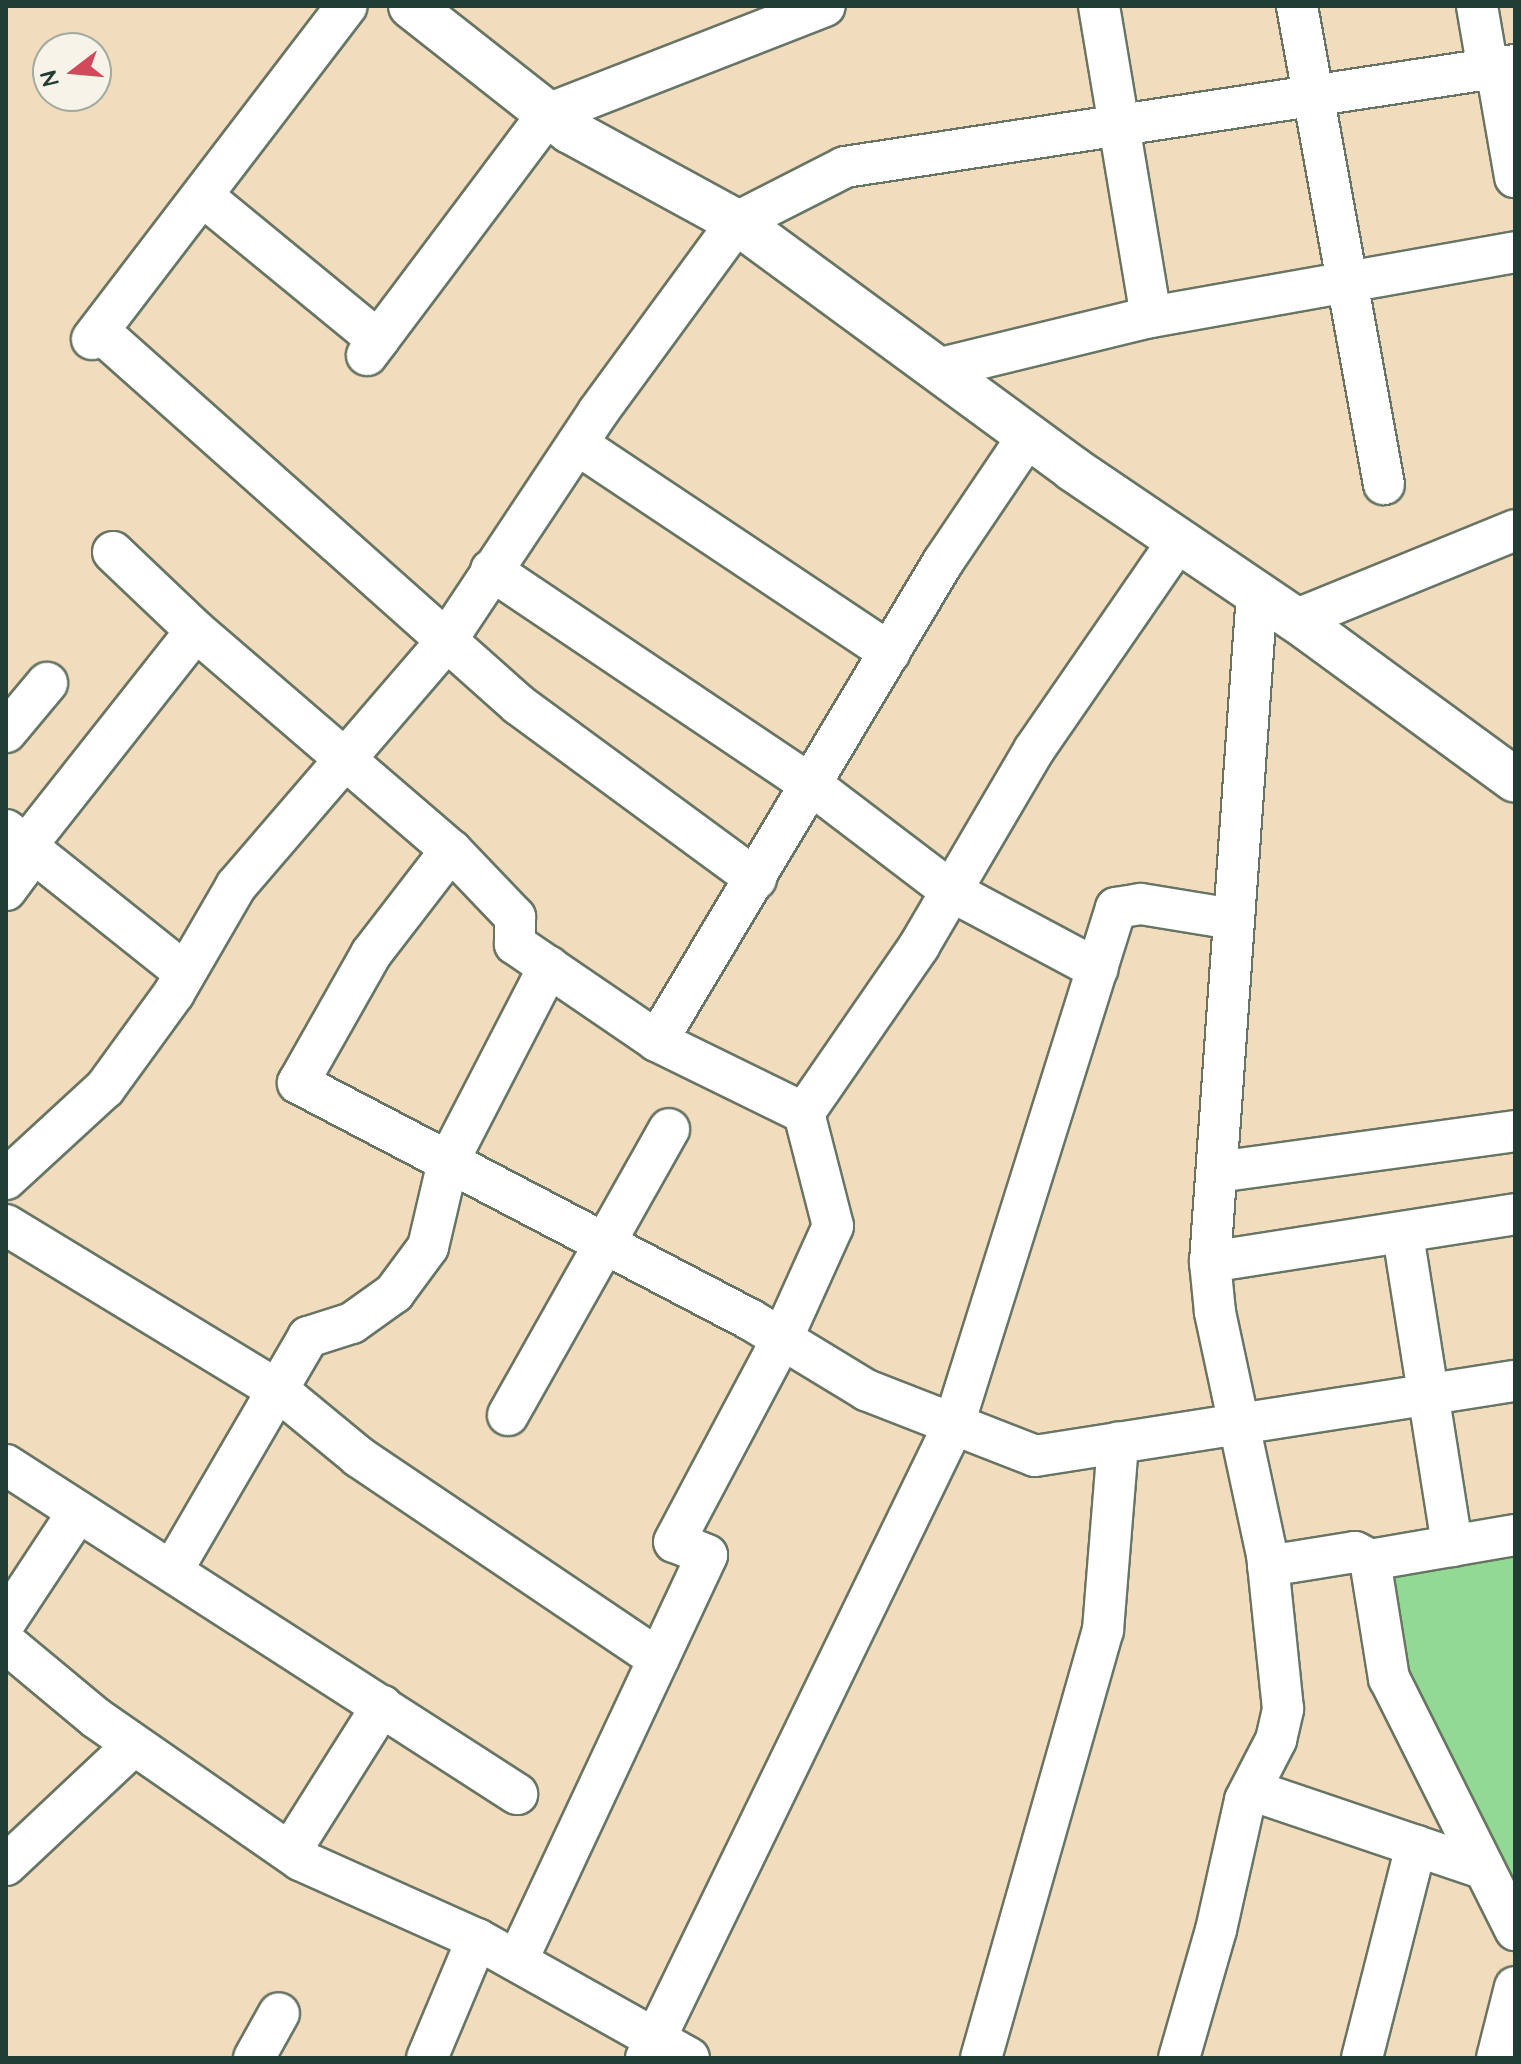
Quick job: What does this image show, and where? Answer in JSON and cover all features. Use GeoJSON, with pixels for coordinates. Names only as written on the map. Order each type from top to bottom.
{"type":"FeatureCollection","features":[{"type":"Feature","properties":{"kind":"street"},"geometry":{"type":"LineString","coordinates":[[347,6],[205,198],[96,335],[447,640],[615,780],[756,879]]}},
{"type":"Feature","properties":{"kind":"street"},"geometry":{"type":"LineString","coordinates":[[411,6],[570,131],[737,222],[1028,436],[1295,620],[1515,780]]}},
{"type":"Feature","properties":{"kind":"street"},"geometry":{"type":"LineString","coordinates":[[1099,6],[1116,126],[1151,317]]}},
{"type":"Feature","properties":{"kind":"street"},"geometry":{"type":"LineString","coordinates":[[1297,6],[1344,280],[1384,484]]}},
{"type":"Feature","properties":{"kind":"street"},"geometry":{"type":"LineString","coordinates":[[1477,6],[1500,68],[1515,177]]}},
{"type":"Feature","properties":{"kind":"street"},"geometry":{"type":"LineString","coordinates":[[205,198],[373,347],[548,114],[820,7]]}},
{"type":"Feature","properties":{"kind":"street"},"geometry":{"type":"LineString","coordinates":[[6,1179],[105,1088],[185,973],[236,886],[447,640],[577,444],[737,222],[845,167],[1500,68]]}},
{"type":"Feature","properties":{"kind":"street"},"geometry":{"type":"LineString","coordinates":[[937,369],[1151,317],[1344,280],[1515,252]]}},
{"type":"Feature","properties":{"kind":"street"},"geometry":{"type":"LineString","coordinates":[[657,1041],[813,786],[943,562],[1028,436]]}},
{"type":"Feature","properties":{"kind":"street"},"geometry":{"type":"LineString","coordinates":[[577,444],[890,653]]}},
{"type":"Feature","properties":{"kind":"street"},"geometry":{"type":"LineString","coordinates":[[1295,620],[1515,530]]}},
{"type":"Feature","properties":{"kind":"street"},"geometry":{"type":"LineString","coordinates":[[517,1961],[707,1555],[674,1542],[782,1339],[833,1226],[804,1113],[951,891],[1034,750],[1178,541]]}},
{"type":"Feature","properties":{"kind":"street"},"geometry":{"type":"LineString","coordinates":[[113,552],[196,631],[451,850],[515,917],[515,944],[657,1041],[804,1113]]}},
{"type":"Feature","properties":{"kind":"street"},"geometry":{"type":"LineString","coordinates":[[491,570],[813,786],[951,891],[1097,969]]}},
{"type":"Feature","properties":{"kind":"street"},"geometry":{"type":"LineString","coordinates":[[1179,2058],[1251,1790],[1276,1740],[1283,1709],[1268,1566],[1241,1424],[1215,1312],[1210,1262],[1257,594]]}},
{"type":"Feature","properties":{"kind":"street"},"geometry":{"type":"LineString","coordinates":[[6,890],[22,842],[196,631]]}},
{"type":"Feature","properties":{"kind":"street"},"geometry":{"type":"LineString","coordinates":[[6,732],[47,683]]}},
{"type":"Feature","properties":{"kind":"street"},"geometry":{"type":"LineString","coordinates":[[22,842],[185,973]]}},
{"type":"Feature","properties":{"kind":"street"},"geometry":{"type":"LineString","coordinates":[[451,850],[371,954],[298,1083],[782,1339],[866,1390],[1035,1456],[1515,1381]]}},
{"type":"Feature","properties":{"kind":"street"},"geometry":{"type":"LineString","coordinates":[[650,2049],[954,1424],[1116,908],[1141,904],[1233,919]]}},
{"type":"Feature","properties":{"kind":"street"},"geometry":{"type":"LineString","coordinates":[[172,1571],[308,1337],[352,1323],[394,1293],[428,1247],[448,1162],[549,966]]}},
{"type":"Feature","properties":{"kind":"street"},"geometry":{"type":"LineString","coordinates":[[508,1415],[669,1129]]}},
{"type":"Feature","properties":{"kind":"street"},"geometry":{"type":"LineString","coordinates":[[1217,1172],[1515,1131]]}},
{"type":"Feature","properties":{"kind":"street"},"geometry":{"type":"LineString","coordinates":[[1210,1262],[1403,1235],[1515,1214]]}},
{"type":"Feature","properties":{"kind":"street"},"geometry":{"type":"LineString","coordinates":[[6,1225],[279,1391],[359,1457],[658,1659]]}},
{"type":"Feature","properties":{"kind":"street"},"geometry":{"type":"LineString","coordinates":[[1403,1235],[1452,1546]]}},
{"type":"Feature","properties":{"kind":"street"},"geometry":{"type":"LineString","coordinates":[[981,2058],[1103,1630],[1118,1443]]}},
{"type":"Feature","properties":{"kind":"street"},"geometry":{"type":"LineString","coordinates":[[6,1465],[517,1794]]}},
{"type":"Feature","properties":{"kind":"street"},"geometry":{"type":"LineString","coordinates":[[6,1621],[78,1512]]}},
{"type":"Feature","properties":{"kind":"street"},"geometry":{"type":"LineString","coordinates":[[1268,1566],[1355,1552],[1370,1560],[1515,1535]]}},
{"type":"Feature","properties":{"kind":"street"},"geometry":{"type":"LineString","coordinates":[[1370,1560],[1389,1678],[1481,1868],[1515,1930]]}},
{"type":"Feature","properties":{"kind":"street"},"geometry":{"type":"LineString","coordinates":[[6,1643],[134,1745],[290,1852],[477,1939],[517,1961],[650,2049],[689,2058]]}},
{"type":"Feature","properties":{"kind":"street"},"geometry":{"type":"LineString","coordinates":[[290,1852],[382,1706]]}},
{"type":"Feature","properties":{"kind":"street"},"geometry":{"type":"LineString","coordinates":[[6,1865],[134,1745]]}},
{"type":"Feature","properties":{"kind":"street"},"geometry":{"type":"LineString","coordinates":[[1251,1790],[1481,1868]]}},
{"type":"Feature","properties":{"kind":"street"},"geometry":{"type":"LineString","coordinates":[[1362,2058],[1416,1846]]}},
{"type":"Feature","properties":{"kind":"street"},"geometry":{"type":"LineString","coordinates":[[427,2058],[477,1939]]}},
{"type":"Feature","properties":{"kind":"street"},"geometry":{"type":"LineString","coordinates":[[1497,2058],[1515,1987]]}},
{"type":"Feature","properties":{"kind":"street"},"geometry":{"type":"LineString","coordinates":[[254,2058],[279,2013]]}},
{"type":"Feature","properties":{"kind":"green space"},"geometry":{"type":"Polygon","coordinates":[[[1515,1552],[1515,1907],[1410,1695],[1385,1571],[1515,1552]]]}}]}
